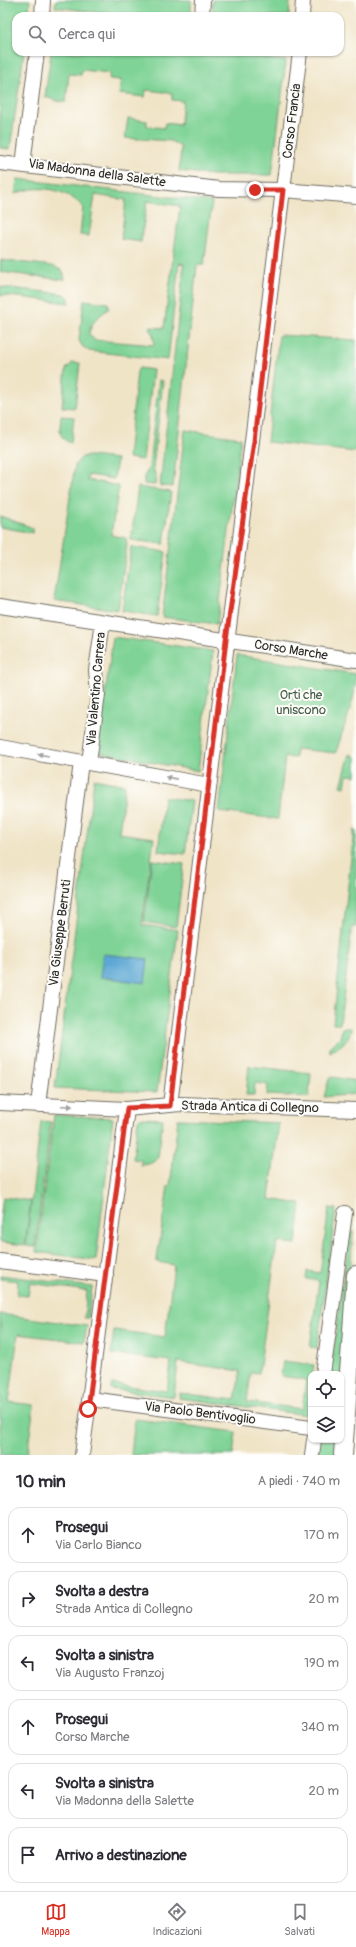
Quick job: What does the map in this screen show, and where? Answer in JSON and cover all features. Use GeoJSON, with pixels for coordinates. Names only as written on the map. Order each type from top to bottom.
{"type":"FeatureCollection","features":[{"type":"Feature","properties":{"kind":"main road"},"geometry":{"type":"LineString","coordinates":[[343,1455],[356,1275]]}},
{"type":"Feature","properties":{"kind":"street"},"geometry":{"type":"LineString","coordinates":[[42,12],[43,0]]}},
{"type":"Feature","properties":{"kind":"street"},"geometry":{"type":"LineString","coordinates":[[202,12],[203,0]]}},
{"type":"Feature","properties":{"kind":"street"},"geometry":{"type":"LineString","coordinates":[[302,12],[303,0]]}},
{"type":"Feature","properties":{"kind":"street","name":"Via Madonna della Salette"},"geometry":{"type":"LineString","coordinates":[[37,56],[23,165],[219,189],[283,190]]}},
{"type":"Feature","properties":{"kind":"street","name":"Corso Francia"},"geometry":{"type":"LineString","coordinates":[[283,190],[300,56]]}},
{"type":"Feature","properties":{"kind":"street"},"geometry":{"type":"LineString","coordinates":[[0,163],[23,165]]}},
{"type":"Feature","properties":{"kind":"street"},"geometry":{"type":"LineString","coordinates":[[170,1106],[226,640],[254,441],[283,190],[356,196]]}},
{"type":"Feature","properties":{"kind":"street","name":"Via Valentino Carrera"},"geometry":{"type":"LineString","coordinates":[[0,606],[103,622],[96,670],[98,694],[85,762]]}},
{"type":"Feature","properties":{"kind":"street","name":"Corso Marche"},"geometry":{"type":"LineString","coordinates":[[103,622],[356,660]]}},
{"type":"Feature","properties":{"kind":"street","name":"Via Valentino Carrera"},"geometry":{"type":"LineString","coordinates":[[0,747],[209,785]]}},
{"type":"Feature","properties":{"kind":"street","name":"Via Giuseppe Berruti"},"geometry":{"type":"LineString","coordinates":[[38,1105],[85,762]]}},
{"type":"Feature","properties":{"kind":"street","name":"Strada Antica di Collegno"},"geometry":{"type":"LineString","coordinates":[[0,1103],[127,1108],[170,1106],[356,1110]]}},
{"type":"Feature","properties":{"kind":"street"},"geometry":{"type":"LineString","coordinates":[[82,1455],[127,1108]]}},
{"type":"Feature","properties":{"kind":"street"},"geometry":{"type":"LineString","coordinates":[[323,1371],[344,1213]]}},
{"type":"Feature","properties":{"kind":"street"},"geometry":{"type":"LineString","coordinates":[[0,1261],[106,1275]]}},
{"type":"Feature","properties":{"kind":"street","name":"Via Paolo Bentivoglio"},"geometry":{"type":"LineString","coordinates":[[90,1399],[308,1428]]}},
{"type":"Feature","properties":{"kind":"street"},"geometry":{"type":"LineString","coordinates":[[312,1455],[314,1443]]}},
{"type":"Feature","properties":{"kind":"green space"},"geometry":{"type":"Polygon","coordinates":[[[0,0],[30,0],[28,12],[12,12],[12,56],[23,56],[10,149],[0,148],[0,0]]]}},
{"type":"Feature","properties":{"kind":"green space"},"geometry":{"type":"Polygon","coordinates":[[[56,0],[191,0],[191,12],[94,12],[55,7],[56,0]]]}},
{"type":"Feature","properties":{"kind":"green space"},"geometry":{"type":"Polygon","coordinates":[[[213,0],[290,0],[289,12],[212,12],[213,0]]]}},
{"type":"Feature","properties":{"kind":"green space"},"geometry":{"type":"Polygon","coordinates":[[[50,56],[249,56],[286,61],[272,175],[212,175],[179,171],[181,147],[171,141],[125,138],[128,118],[147,121],[147,126],[164,128],[165,123],[180,125],[183,101],[172,100],[172,93],[146,90],[145,97],[119,94],[121,80],[109,79],[110,73],[82,70],[81,75],[69,74],[66,102],[45,97],[50,56]]]}},
{"type":"Feature","properties":{"kind":"green space"},"geometry":{"type":"Polygon","coordinates":[[[17,179],[212,202],[204,265],[197,265],[173,487],[160,486],[184,264],[179,263],[168,360],[89,351],[82,346],[79,340],[84,300],[108,303],[109,308],[96,319],[90,329],[89,334],[94,340],[154,345],[153,334],[149,327],[164,328],[180,206],[147,201],[141,242],[121,239],[126,200],[95,195],[89,236],[80,235],[83,207],[68,196],[51,190],[33,189],[15,194],[17,179]]]}},
{"type":"Feature","properties":{"kind":"green space"},"geometry":{"type":"Polygon","coordinates":[[[1,260],[53,266],[63,271],[65,280],[0,272],[1,260]]]}},
{"type":"Feature","properties":{"kind":"green space"},"geometry":{"type":"Polygon","coordinates":[[[0,287],[65,294],[69,298],[69,303],[0,295],[0,287]]]}},
{"type":"Feature","properties":{"kind":"green space"},"geometry":{"type":"Polygon","coordinates":[[[279,335],[356,340],[356,452],[267,442],[279,335]]]}},
{"type":"Feature","properties":{"kind":"green space"},"geometry":{"type":"Polygon","coordinates":[[[72,363],[80,363],[75,408],[62,407],[66,369],[72,363]]]}},
{"type":"Feature","properties":{"kind":"green space"},"geometry":{"type":"Polygon","coordinates":[[[139,368],[153,370],[143,460],[128,458],[137,372],[139,368]]]}},
{"type":"Feature","properties":{"kind":"green space"},"geometry":{"type":"Polygon","coordinates":[[[159,380],[163,381],[153,467],[156,478],[155,485],[144,484],[144,477],[149,467],[159,380]]]}},
{"type":"Feature","properties":{"kind":"green space"},"geometry":{"type":"Polygon","coordinates":[[[61,416],[74,417],[71,443],[61,435],[61,416]]]}},
{"type":"Feature","properties":{"kind":"green space"},"geometry":{"type":"Polygon","coordinates":[[[185,430],[241,438],[217,624],[162,617],[185,430]]]}},
{"type":"Feature","properties":{"kind":"green space"},"geometry":{"type":"Polygon","coordinates":[[[90,456],[117,459],[114,479],[89,475],[87,480],[119,486],[111,535],[126,538],[127,545],[118,610],[54,601],[75,465],[82,457],[90,456]]]}},
{"type":"Feature","properties":{"kind":"green space"},"geometry":{"type":"Polygon","coordinates":[[[138,487],[171,492],[164,544],[131,540],[138,487]]]}},
{"type":"Feature","properties":{"kind":"green space"},"geometry":{"type":"Polygon","coordinates":[[[0,516],[33,528],[33,533],[0,527],[0,516]]]}},
{"type":"Feature","properties":{"kind":"green space"},"geometry":{"type":"Polygon","coordinates":[[[131,547],[166,552],[157,616],[122,611],[131,547]]]}},
{"type":"Feature","properties":{"kind":"green space"},"geometry":{"type":"Polygon","coordinates":[[[113,637],[213,651],[198,771],[97,752],[113,637]]]}},
{"type":"Feature","properties":{"kind":"green space","name":"Orti che uniscono"},"geometry":{"type":"Polygon","coordinates":[[[237,655],[356,674],[352,704],[336,753],[296,749],[295,758],[285,757],[278,819],[219,812],[237,655]]]}},
{"type":"Feature","properties":{"kind":"green space"},"geometry":{"type":"Polygon","coordinates":[[[350,754],[356,757],[356,776],[347,775],[345,787],[341,786],[350,754]]]}},
{"type":"Feature","properties":{"kind":"green space"},"geometry":{"type":"Polygon","coordinates":[[[94,779],[125,785],[119,833],[154,838],[142,925],[178,930],[157,1092],[55,1088],[94,779]]]}},
{"type":"Feature","properties":{"kind":"green space"},"geometry":{"type":"Polygon","coordinates":[[[164,797],[192,801],[185,854],[158,851],[164,797]]]}},
{"type":"Feature","properties":{"kind":"green space"},"geometry":{"type":"Polygon","coordinates":[[[354,830],[356,831],[356,927],[352,927],[340,1024],[333,1024],[354,830]]]}},
{"type":"Feature","properties":{"kind":"green space"},"geometry":{"type":"Polygon","coordinates":[[[152,860],[184,864],[176,927],[144,922],[152,860]]]}},
{"type":"Feature","properties":{"kind":"green space"},"geometry":{"type":"Polygon","coordinates":[[[342,1028],[351,1028],[347,1040],[330,1052],[330,1047],[340,1038],[342,1028]]]}},
{"type":"Feature","properties":{"kind":"green space"},"geometry":{"type":"Polygon","coordinates":[[[249,1066],[311,1073],[309,1097],[267,1095],[268,1085],[255,1083],[254,1095],[246,1095],[249,1066]]]}},
{"type":"Feature","properties":{"kind":"green space"},"geometry":{"type":"Polygon","coordinates":[[[332,1077],[356,1081],[356,1094],[324,1097],[329,1079],[332,1077]]]}},
{"type":"Feature","properties":{"kind":"green space"},"geometry":{"type":"Polygon","coordinates":[[[54,1115],[113,1118],[96,1260],[36,1252],[54,1115]]]}},
{"type":"Feature","properties":{"kind":"green space"},"geometry":{"type":"Polygon","coordinates":[[[140,1118],[163,1119],[158,1157],[153,1162],[144,1165],[141,1165],[141,1160],[133,1159],[138,1120],[140,1118]]]}},
{"type":"Feature","properties":{"kind":"green space"},"geometry":{"type":"Polygon","coordinates":[[[178,1119],[279,1123],[269,1199],[301,1204],[296,1244],[277,1242],[259,1373],[251,1372],[247,1402],[302,1409],[306,1380],[281,1376],[283,1361],[314,1365],[313,1371],[308,1371],[307,1415],[179,1398],[180,1393],[235,1400],[240,1371],[178,1362],[174,1397],[111,1389],[112,1384],[167,1391],[171,1361],[111,1354],[114,1330],[165,1337],[174,1265],[157,1262],[157,1259],[168,1186],[170,1186],[178,1119]]]}},
{"type":"Feature","properties":{"kind":"green space"},"geometry":{"type":"Polygon","coordinates":[[[41,1121],[51,1122],[35,1247],[26,1246],[41,1121]]]}},
{"type":"Feature","properties":{"kind":"green space"},"geometry":{"type":"Polygon","coordinates":[[[3,1197],[31,1201],[25,1245],[0,1242],[0,1221],[3,1197]]]}},
{"type":"Feature","properties":{"kind":"green space"},"geometry":{"type":"Polygon","coordinates":[[[329,1208],[336,1209],[317,1348],[310,1347],[319,1281],[306,1279],[307,1271],[320,1273],[329,1208]]]}},
{"type":"Feature","properties":{"kind":"green space"},"geometry":{"type":"Polygon","coordinates":[[[350,1232],[353,1232],[342,1371],[330,1371],[350,1232]]]}},
{"type":"Feature","properties":{"kind":"green space"},"geometry":{"type":"Polygon","coordinates":[[[0,1275],[92,1287],[88,1318],[84,1318],[87,1291],[30,1283],[28,1296],[17,1295],[18,1281],[0,1279],[0,1275]]]}},
{"type":"Feature","properties":{"kind":"green space"},"geometry":{"type":"Polygon","coordinates":[[[0,1314],[87,1326],[84,1342],[18,1334],[9,1402],[34,1405],[27,1455],[0,1455],[0,1314]]]}},
{"type":"Feature","properties":{"kind":"green space"},"geometry":{"type":"Polygon","coordinates":[[[135,1419],[236,1432],[233,1455],[131,1455],[135,1419]]]}},
{"type":"Feature","properties":{"kind":"green space"},"geometry":{"type":"Polygon","coordinates":[[[320,1443],[337,1443],[336,1455],[318,1455],[320,1443]]]}},
{"type":"Feature","properties":{"kind":"water"},"geometry":{"type":"Polygon","coordinates":[[[103,954],[148,959],[145,983],[100,977],[103,954]]]}},
{"type":"Feature","properties":{"kind":"route"},"geometry":{"type":"LineString","coordinates":[[88,1409],[127,1108],[170,1106],[170,1093],[226,640],[254,441],[283,190],[255,190]]}}]}
